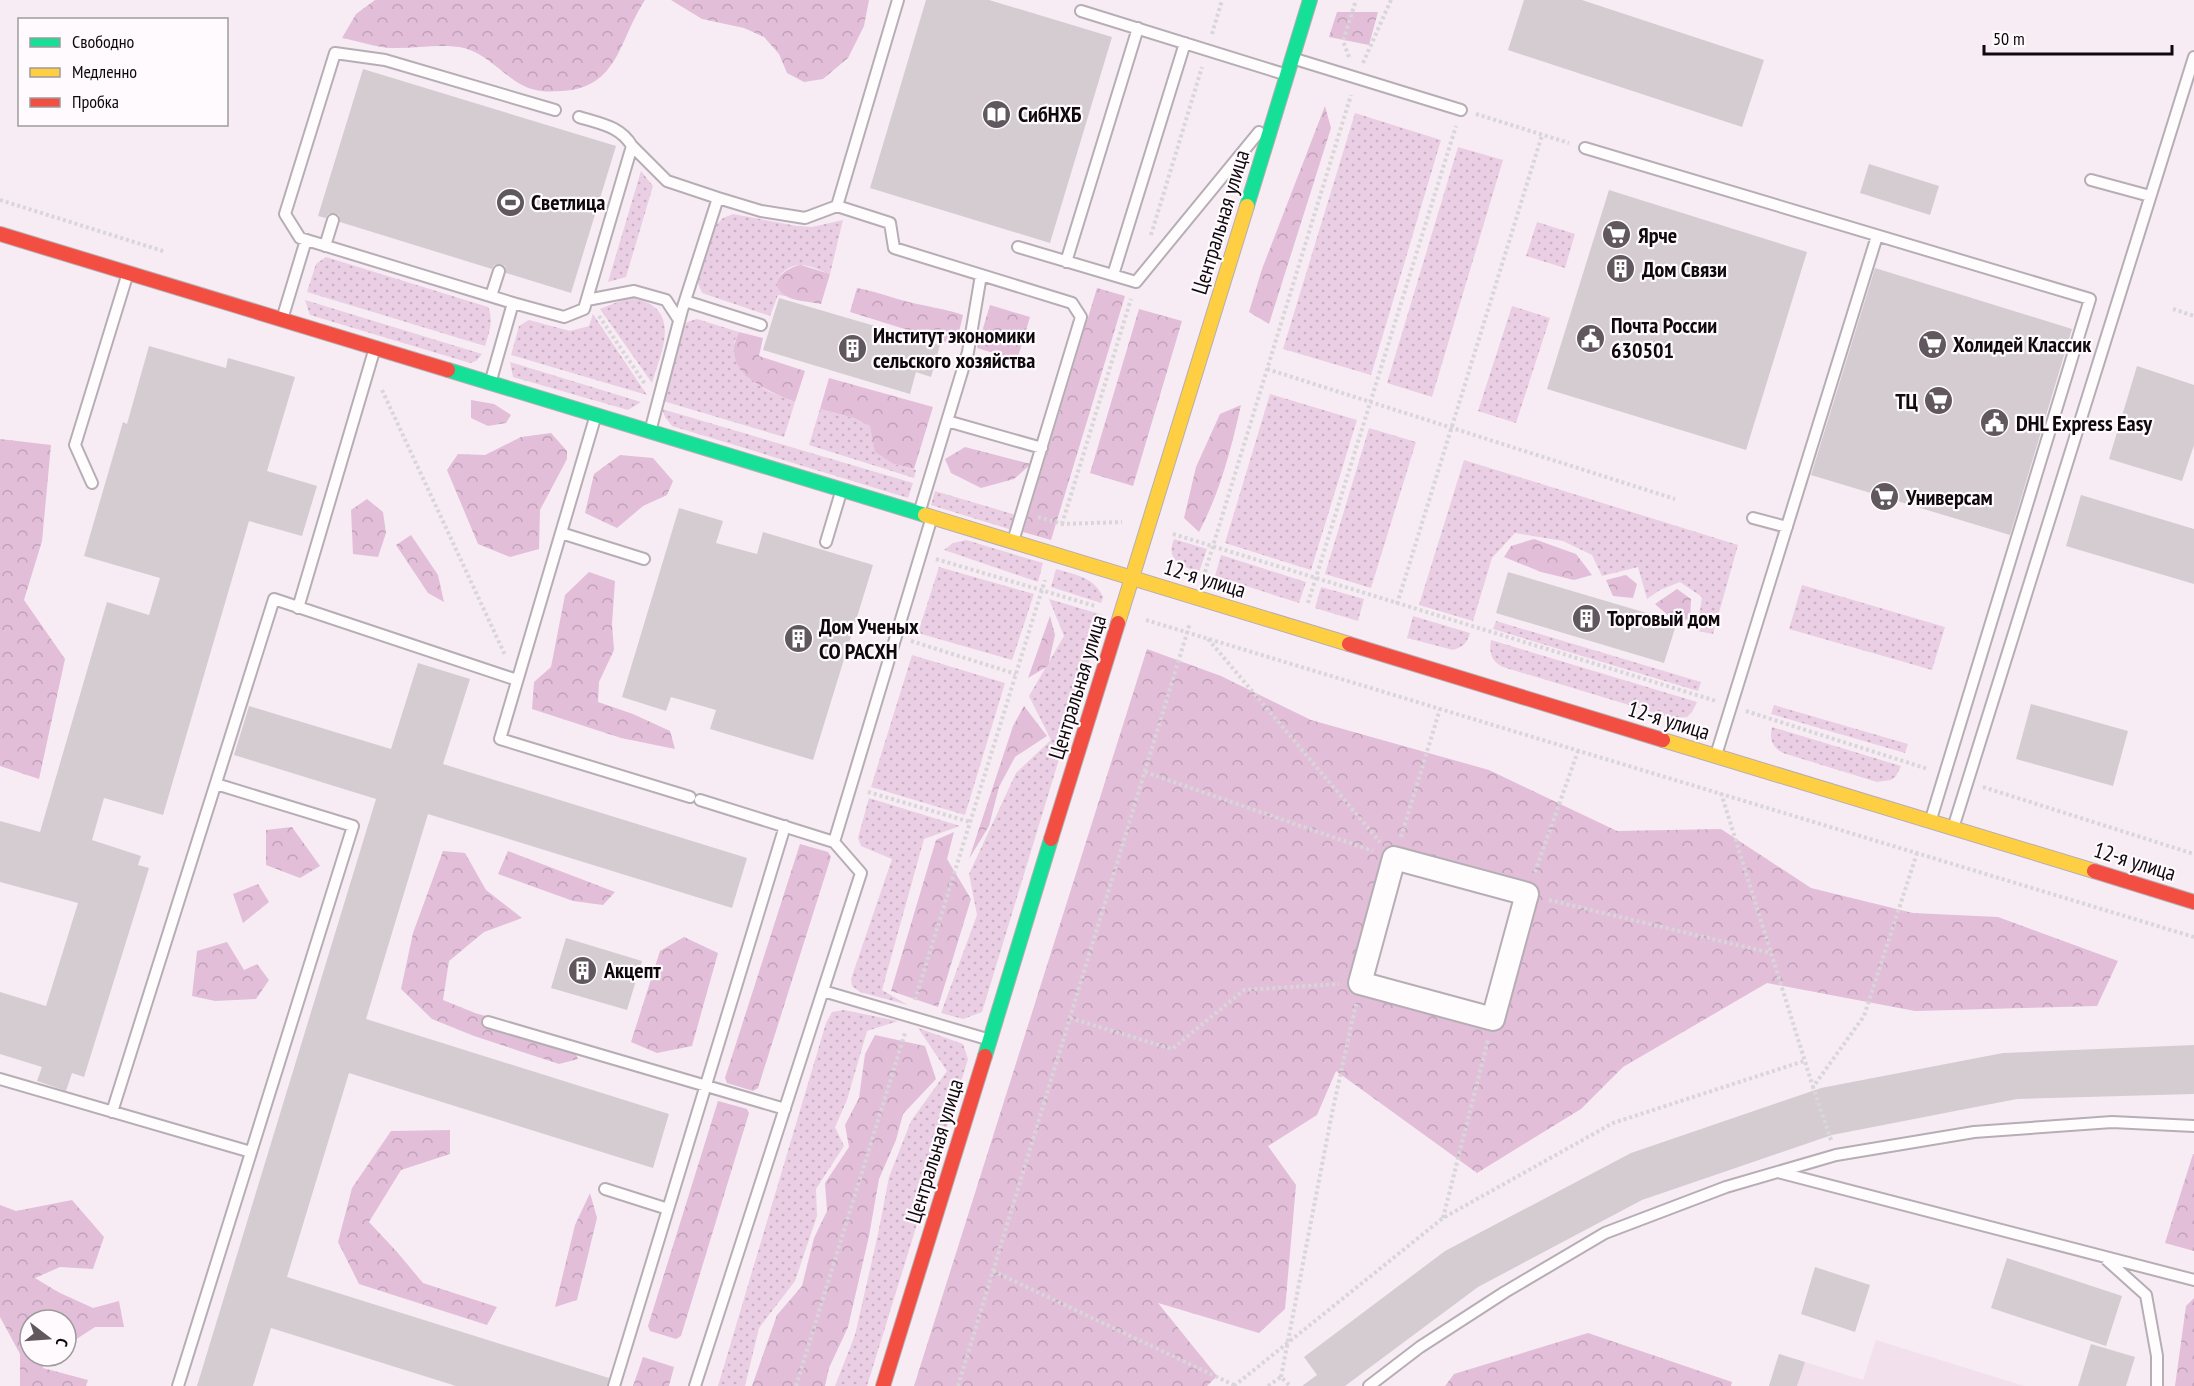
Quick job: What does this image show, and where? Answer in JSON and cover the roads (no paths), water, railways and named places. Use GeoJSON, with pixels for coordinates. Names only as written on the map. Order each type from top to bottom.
{"type":"FeatureCollection","features":[{"type":"Feature","properties":{"kind":"street","name":"Центральная улица"},"geometry":{"type":"LineString","coordinates":[[884,1386],[1310,0]]}},
{"type":"Feature","properties":{"kind":"street","name":"12-я улица"},"geometry":{"type":"LineString","coordinates":[[0,234],[1930,822],[1954,827],[2194,902]]}},
{"type":"Feature","properties":{"kind":"street"},"geometry":{"type":"LineString","coordinates":[[1394,858],[1527,894],[1493,1019],[1360,982],[1394,858]]}},
{"type":"Feature","properties":{"kind":"lane"},"geometry":{"type":"LineString","coordinates":[[837,206],[898,0]]}},
{"type":"Feature","properties":{"kind":"lane"},"geometry":{"type":"LineString","coordinates":[[1081,11],[1287,75]]}},
{"type":"Feature","properties":{"kind":"lane"},"geometry":{"type":"LineString","coordinates":[[1066,262],[1138,28]]}},
{"type":"Feature","properties":{"kind":"lane"},"geometry":{"type":"LineString","coordinates":[[1113,275],[1185,43]]}},
{"type":"Feature","properties":{"kind":"lane"},"geometry":{"type":"LineString","coordinates":[[555,110],[385,60],[335,52],[285,214],[300,238],[564,317],[584,309],[632,146]]}},
{"type":"Feature","properties":{"kind":"lane"},"geometry":{"type":"LineString","coordinates":[[1954,827],[1966,782],[2194,57]]}},
{"type":"Feature","properties":{"kind":"lane"},"geometry":{"type":"LineString","coordinates":[[1292,58],[1461,110]]}},
{"type":"Feature","properties":{"kind":"lane"},"geometry":{"type":"LineString","coordinates":[[1018,247],[1136,282],[1278,108]]}},
{"type":"Feature","properties":{"kind":"lane"},"geometry":{"type":"LineString","coordinates":[[579,117],[618,130],[625,135],[632,146],[667,181],[761,211],[805,218],[837,206],[890,223],[894,248],[1072,303],[1081,317],[1013,541]]}},
{"type":"Feature","properties":{"kind":"lane"},"geometry":{"type":"LineString","coordinates":[[1585,148],[2090,299],[1930,822]]}},
{"type":"Feature","properties":{"kind":"lane"},"geometry":{"type":"LineString","coordinates":[[2091,180],[2150,196]]}},
{"type":"Feature","properties":{"kind":"lane"},"geometry":{"type":"LineString","coordinates":[[650,431],[679,320],[718,198]]}},
{"type":"Feature","properties":{"kind":"lane"},"geometry":{"type":"LineString","coordinates":[[325,246],[333,220]]}},
{"type":"Feature","properties":{"kind":"lane"},"geometry":{"type":"LineString","coordinates":[[1716,757],[1877,236]]}},
{"type":"Feature","properties":{"kind":"lane"},"geometry":{"type":"LineString","coordinates":[[283,320],[306,240]]}},
{"type":"Feature","properties":{"kind":"lane"},"geometry":{"type":"LineString","coordinates":[[491,296],[499,271]]}},
{"type":"Feature","properties":{"kind":"lane"},"geometry":{"type":"LineString","coordinates":[[92,483],[75,445],[128,273]]}},
{"type":"Feature","properties":{"kind":"lane"},"geometry":{"type":"LineString","coordinates":[[834,842],[921,554],[925,515],[947,421],[968,352],[981,275]]}},
{"type":"Feature","properties":{"kind":"lane"},"geometry":{"type":"LineString","coordinates":[[586,300],[634,291],[666,300],[679,320]]}},
{"type":"Feature","properties":{"kind":"lane"},"geometry":{"type":"LineString","coordinates":[[685,301],[761,325]]}},
{"type":"Feature","properties":{"kind":"lane"},"geometry":{"type":"LineString","coordinates":[[490,382],[513,303]]}},
{"type":"Feature","properties":{"kind":"lane"},"geometry":{"type":"LineString","coordinates":[[298,608],[375,348]]}},
{"type":"Feature","properties":{"kind":"lane"},"geometry":{"type":"LineString","coordinates":[[596,415],[500,739],[834,842],[861,873],[696,1386]]}},
{"type":"Feature","properties":{"kind":"lane"},"geometry":{"type":"LineString","coordinates":[[947,421],[1042,448]]}},
{"type":"Feature","properties":{"kind":"lane"},"geometry":{"type":"LineString","coordinates":[[826,542],[842,489]]}},
{"type":"Feature","properties":{"kind":"lane"},"geometry":{"type":"LineString","coordinates":[[1753,518],[1787,527]]}},
{"type":"Feature","properties":{"kind":"lane"},"geometry":{"type":"LineString","coordinates":[[561,533],[644,559]]}},
{"type":"Feature","properties":{"kind":"lane"},"geometry":{"type":"LineString","coordinates":[[112,1112],[274,599],[517,680]]}},
{"type":"Feature","properties":{"kind":"lane"},"geometry":{"type":"LineString","coordinates":[[178,1386],[352,826],[216,784]]}},
{"type":"Feature","properties":{"kind":"lane"},"geometry":{"type":"LineString","coordinates":[[614,1386],[784,826]]}},
{"type":"Feature","properties":{"kind":"lane"},"geometry":{"type":"LineString","coordinates":[[823,991],[990,1040]]}},
{"type":"Feature","properties":{"kind":"lane"},"geometry":{"type":"LineString","coordinates":[[488,1022],[785,1109]]}},
{"type":"Feature","properties":{"kind":"lane"},"geometry":{"type":"LineString","coordinates":[[0,1079],[251,1152]]}},
{"type":"Feature","properties":{"kind":"lane"},"geometry":{"type":"LineString","coordinates":[[1369,1386],[1420,1347],[1504,1292],[1605,1233],[1726,1187],[1836,1155],[1974,1132],[2112,1122],[2194,1126]]}},
{"type":"Feature","properties":{"kind":"lane"},"geometry":{"type":"LineString","coordinates":[[1777,1172],[2194,1280]]}},
{"type":"Feature","properties":{"kind":"lane"},"geometry":{"type":"LineString","coordinates":[[605,1188],[668,1209]]}},
{"type":"Feature","properties":{"kind":"lane"},"geometry":{"type":"LineString","coordinates":[[2104,1258],[2146,1295],[2157,1356],[2157,1386]]}},
{"type":"Feature","properties":{"kind":"place","name":"СибНХБ"},"geometry":{"type":"Point","coordinates":[997,114]}},
{"type":"Feature","properties":{"kind":"place","name":"Светлица"},"geometry":{"type":"Point","coordinates":[510,202]}},
{"type":"Feature","properties":{"kind":"place","name":"Ярче"},"geometry":{"type":"Point","coordinates":[1617,235]}},
{"type":"Feature","properties":{"kind":"place","name":"Дом Связи"},"geometry":{"type":"Point","coordinates":[1621,269]}},
{"type":"Feature","properties":{"kind":"place","name":"Почта России 630501"},"geometry":{"type":"Point","coordinates":[1590,338]}},
{"type":"Feature","properties":{"kind":"place","name":"Холидей Классик"},"geometry":{"type":"Point","coordinates":[1932,344]}},
{"type":"Feature","properties":{"kind":"place","name":"Институт экономики сельского хозяйства"},"geometry":{"type":"Point","coordinates":[852,348]}},
{"type":"Feature","properties":{"kind":"place","name":"ТЦ"},"geometry":{"type":"Point","coordinates":[1939,401]}},
{"type":"Feature","properties":{"kind":"place","name":"DHL Express Easy"},"geometry":{"type":"Point","coordinates":[1995,423]}},
{"type":"Feature","properties":{"kind":"place","name":"Универсам"},"geometry":{"type":"Point","coordinates":[1885,497]}},
{"type":"Feature","properties":{"kind":"place","name":"Торговый дом"},"geometry":{"type":"Point","coordinates":[1586,618]}},
{"type":"Feature","properties":{"kind":"place","name":"Дом Ученых СО РАСХН"},"geometry":{"type":"Point","coordinates":[798,639]}},
{"type":"Feature","properties":{"kind":"place","name":"Акцепт"},"geometry":{"type":"Point","coordinates":[583,970]}}]}
